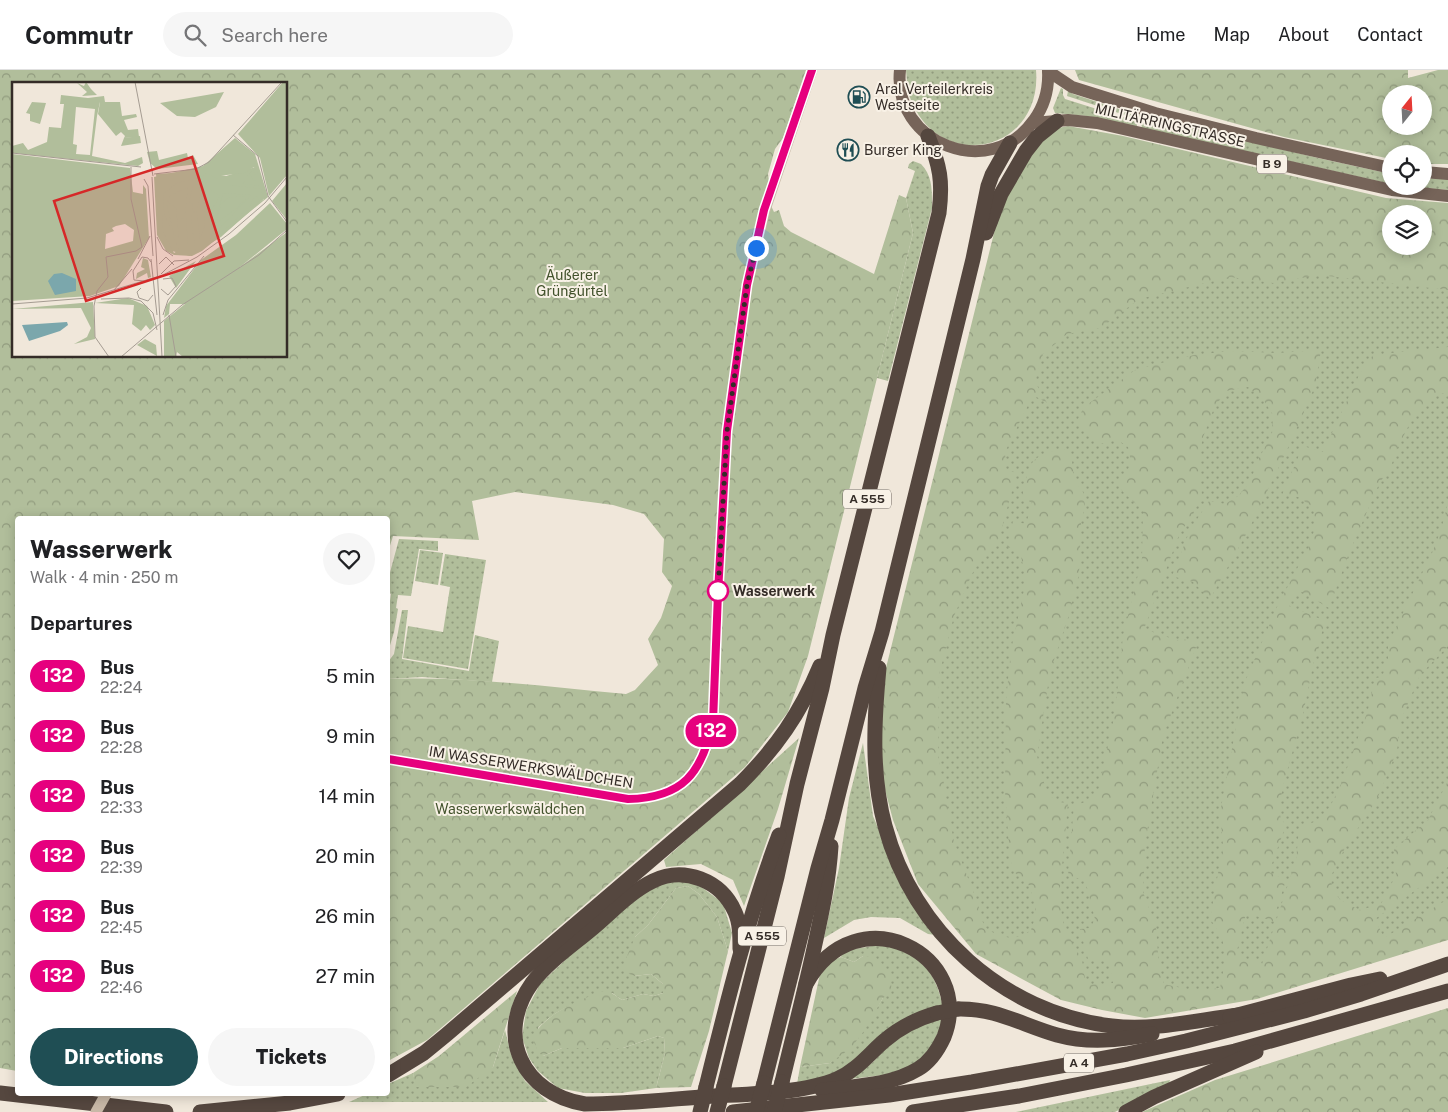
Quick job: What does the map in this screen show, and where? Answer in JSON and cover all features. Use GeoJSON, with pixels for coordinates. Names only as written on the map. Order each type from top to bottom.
{"type":"FeatureCollection","features":[{"type":"Feature","properties":{"kind":"highway"},"geometry":{"type":"LineString","coordinates":[[973,259],[1001,194],[1026,151],[1037,137],[1057,121]]}},
{"type":"Feature","properties":{"kind":"highway","name":"A 555"},"geometry":{"type":"LineString","coordinates":[[717,1112],[777,877],[833,635],[937,223],[941,199],[940,168],[928,136]]}},
{"type":"Feature","properties":{"kind":"highway"},"geometry":{"type":"LineString","coordinates":[[973,259],[988,186],[1010,143]]}},
{"type":"Feature","properties":{"kind":"highway","name":"A 555"},"geometry":{"type":"LineString","coordinates":[[756,1112],[815,877],[832,820],[865,688],[882,632],[973,259]]}},
{"type":"Feature","properties":{"kind":"highway"},"geometry":{"type":"LineString","coordinates":[[882,632],[875,698],[874,741],[876,778],[885,825],[896,857],[916,900],[949,943],[976,968],[1008,991],[1037,1006],[1074,1019],[1136,1028],[1239,1015]]}},
{"type":"Feature","properties":{"kind":"highway"},"geometry":{"type":"LineString","coordinates":[[390,1074],[424,1053],[446,1035],[740,784],[769,754],[790,725],[813,684],[833,635]]}},
{"type":"Feature","properties":{"kind":"highway"},"geometry":{"type":"LineString","coordinates":[[700,1112],[740,949],[765,871],[797,784]]}},
{"type":"Feature","properties":{"kind":"highway"},"geometry":{"type":"LineString","coordinates":[[774,1112],[806,984],[827,884],[832,820]]}},
{"type":"Feature","properties":{"kind":"highway"},"geometry":{"type":"LineString","coordinates":[[740,949],[739,928],[735,913],[729,902],[717,888],[702,879],[685,875],[670,876],[651,882],[628,898],[556,959],[531,984],[522,1001],[515,1027],[516,1044],[524,1066],[530,1076],[548,1092],[562,1099],[585,1104],[735,1095],[805,1088],[817,1086],[846,1074],[862,1064],[899,1029],[920,1018],[958,1009],[986,1010],[1057,1035],[1080,1040],[1106,1042],[1239,1015],[1351,985],[1416,975]]}},
{"type":"Feature","properties":{"kind":"highway"},"geometry":{"type":"LineString","coordinates":[[576,1112],[732,1100],[881,1083],[910,1074],[926,1064],[934,1054],[944,1035],[949,1013],[942,982],[932,964],[921,954],[900,942],[878,938],[855,941],[841,947],[818,966],[806,984]]}},
{"type":"Feature","properties":{"kind":"highway","name":"A 4"},"geometry":{"type":"LineString","coordinates":[[733,1112],[815,1104],[926,1089],[1045,1070],[1127,1054],[1304,1011],[1361,994],[1448,964]]}},
{"type":"Feature","properties":{"kind":"highway","name":"A 4"},"geometry":{"type":"LineString","coordinates":[[913,1112],[1019,1096],[1235,1051],[1448,991]]}},
{"type":"Feature","properties":{"kind":"highway"},"geometry":{"type":"LineString","coordinates":[[1126,1112],[1163,1093],[1295,1035]]}},
{"type":"Feature","properties":{"kind":"highway"},"geometry":{"type":"LineString","coordinates":[[0,1093],[15,1095]]}},
{"type":"Feature","properties":{"kind":"highway"},"geometry":{"type":"LineString","coordinates":[[26,1096],[166,1112]]}},
{"type":"Feature","properties":{"kind":"highway"},"geometry":{"type":"LineString","coordinates":[[200,1112],[290,1103],[327,1096]]}},
{"type":"Feature","properties":{"kind":"main road","name":"B 9"},"geometry":{"type":"LineString","coordinates":[[900,70],[900,84],[904,103],[913,120],[928,136],[947,146],[972,151],[998,148],[1010,143],[1024,133],[1033,123],[1044,101],[1048,71]]}},
{"type":"Feature","properties":{"kind":"main road","name":"MILITÄRRINGSTRASSE"},"geometry":{"type":"LineString","coordinates":[[1048,71],[1072,87],[1155,113],[1382,166]]}},
{"type":"Feature","properties":{"kind":"main road","name":"MILITÄRRINGSTRASSE"},"geometry":{"type":"LineString","coordinates":[[1033,123],[1074,120],[1097,123],[1383,188],[1448,196]]}},
{"type":"Feature","properties":{"kind":"main road"},"geometry":{"type":"LineString","coordinates":[[1432,173],[1448,174]]}},
{"type":"Feature","properties":{"kind":"street","name":"IM WASSERWERKSWÄLDCHEN"},"geometry":{"type":"LineString","coordinates":[[390,759],[628,799],[660,796],[672,790],[694,772],[703,758],[713,722],[727,431],[747,285],[764,210],[812,70]]}},
{"type":"Feature","properties":{"kind":"street"},"geometry":{"type":"LineString","coordinates":[[96,1112],[105,1096]]}},
{"type":"Feature","properties":{"kind":"green space","name":"Äußerer Grüngürtel"},"geometry":{"type":"Polygon","coordinates":[[[0,70],[806,70],[783,138],[775,149],[768,174],[769,182],[765,193],[774,212],[779,210],[784,226],[791,232],[874,274],[899,195],[906,198],[913,233],[808,656],[788,712],[745,767],[427,1040],[390,1060],[390,679],[447,679],[537,685],[626,694],[635,690],[658,665],[648,639],[661,618],[672,586],[662,572],[664,539],[644,514],[613,505],[515,492],[472,501],[479,540],[393,536],[390,546],[390,516],[15,516],[15,1071],[0,1068],[0,70]]]}},
{"type":"Feature","properties":{"kind":"green space"},"geometry":{"type":"Polygon","coordinates":[[[906,70],[1036,70],[1034,98],[1024,120],[1007,135],[987,144],[965,145],[944,138],[925,123],[911,100],[906,70]]]}},
{"type":"Feature","properties":{"kind":"green space"},"geometry":{"type":"Polygon","coordinates":[[[1075,70],[1408,70],[1408,78],[1438,70],[1448,70],[1448,164],[1432,164],[1432,145],[1382,145],[1382,157],[1284,137],[1079,80],[1075,70]]]}},
{"type":"Feature","properties":{"kind":"green space"},"geometry":{"type":"Polygon","coordinates":[[[1061,88],[1063,89],[1065,99],[1132,120],[1137,123],[1137,127],[1087,116],[1055,113],[1053,108],[1061,88]]]}},
{"type":"Feature","properties":{"kind":"green space"},"geometry":{"type":"Polygon","coordinates":[[[1068,91],[1128,112],[1382,172],[1382,182],[1142,128],[1141,123],[1137,119],[1067,96],[1068,91]]]}},
{"type":"Feature","properties":{"kind":"green space"},"geometry":{"type":"Polygon","coordinates":[[[1068,126],[1123,136],[1386,198],[1448,203],[1448,290],[1319,275],[1273,283],[1230,277],[1139,299],[1101,328],[1067,334],[1043,354],[1035,382],[1047,403],[1033,395],[1005,452],[1006,470],[1017,473],[997,545],[984,554],[972,574],[954,616],[939,675],[938,756],[954,842],[978,904],[979,915],[986,928],[997,935],[1011,938],[1022,936],[1031,930],[1035,918],[1035,903],[1028,883],[1016,874],[1010,860],[1005,791],[1006,701],[1011,650],[1026,581],[1021,556],[1016,549],[1007,547],[1013,521],[1026,524],[1032,503],[1022,497],[1032,463],[1042,455],[1063,448],[1069,453],[1074,480],[1083,492],[1085,506],[1081,523],[1079,574],[1069,615],[1050,672],[1037,756],[1047,794],[1058,802],[1068,803],[1059,898],[1064,927],[1082,960],[1086,985],[1113,983],[1109,962],[1088,959],[1080,929],[1090,928],[1095,919],[1085,880],[1068,876],[1074,805],[1086,802],[1092,798],[1099,788],[1115,713],[1123,636],[1142,558],[1143,510],[1119,485],[1130,464],[1128,447],[1118,440],[1111,438],[1106,444],[1092,439],[1085,433],[1078,419],[1084,407],[1135,370],[1194,355],[1231,351],[1278,353],[1321,350],[1315,386],[1287,450],[1249,529],[1210,599],[1193,582],[1172,576],[1190,530],[1209,501],[1225,504],[1238,496],[1251,481],[1256,464],[1272,434],[1273,415],[1265,402],[1248,387],[1226,391],[1214,408],[1202,440],[1200,468],[1202,498],[1179,535],[1144,629],[1176,640],[1199,639],[1163,736],[1145,844],[1143,892],[1156,927],[1159,967],[1164,984],[1195,991],[1220,988],[1224,968],[1223,944],[1210,919],[1223,845],[1220,813],[1244,684],[1277,607],[1309,546],[1316,525],[1313,507],[1298,497],[1282,495],[1303,446],[1323,452],[1360,373],[1373,355],[1448,347],[1448,392],[1434,396],[1414,415],[1391,466],[1379,484],[1349,553],[1329,608],[1297,589],[1288,605],[1325,621],[1313,665],[1303,714],[1283,786],[1279,809],[1281,819],[1286,825],[1269,872],[1286,880],[1273,921],[1246,913],[1236,955],[1262,964],[1296,860],[1299,829],[1318,820],[1330,807],[1342,782],[1368,710],[1375,678],[1382,677],[1388,661],[1388,644],[1432,553],[1441,530],[1448,503],[1448,646],[1420,675],[1400,722],[1397,751],[1377,799],[1345,848],[1331,876],[1332,887],[1338,897],[1345,903],[1360,910],[1381,904],[1396,875],[1394,849],[1428,820],[1448,781],[1448,867],[1375,919],[1384,938],[1448,899],[1448,940],[1257,999],[1145,1018],[1061,1000],[976,954],[918,884],[893,820],[884,786],[881,754],[882,684],[1000,209],[1030,149],[1053,129],[1068,126]]]}},
{"type":"Feature","properties":{"kind":"green space"},"geometry":{"type":"Polygon","coordinates":[[[913,161],[921,164],[928,174],[931,184],[932,208],[888,381],[877,378],[913,233],[906,198],[915,171],[908,168],[909,164],[913,161]]]}},
{"type":"Feature","properties":{"kind":"green space"},"geometry":{"type":"Polygon","coordinates":[[[1432,178],[1448,179],[1448,190],[1432,189],[1432,178]]]}},
{"type":"Feature","properties":{"kind":"green space"},"geometry":{"type":"Polygon","coordinates":[[[1448,234],[1448,939],[1120,1010],[1007,951],[965,908],[921,729],[980,421],[1072,269],[1382,247],[1382,255],[1432,255],[1432,242],[1448,234]]]}},
{"type":"Feature","properties":{"kind":"green space"},"geometry":{"type":"Polygon","coordinates":[[[399,539],[438,541],[438,551],[419,549],[411,596],[398,595],[396,608],[398,609],[390,645],[391,594],[390,573],[399,539]]]}},
{"type":"Feature","properties":{"kind":"green space"},"geometry":{"type":"Polygon","coordinates":[[[420,550],[443,553],[438,585],[415,581],[420,550]]]}},
{"type":"Feature","properties":{"kind":"green space"},"geometry":{"type":"Polygon","coordinates":[[[445,554],[486,560],[468,669],[403,658],[408,626],[443,632],[450,587],[440,585],[445,554]]]}},
{"type":"Feature","properties":{"kind":"green space"},"geometry":{"type":"Polygon","coordinates":[[[402,610],[408,610],[402,659],[469,671],[475,635],[499,641],[492,682],[422,677],[390,679],[390,659],[394,654],[402,610]]]}},
{"type":"Feature","properties":{"kind":"green space"},"geometry":{"type":"Polygon","coordinates":[[[799,738],[778,809],[744,906],[733,880],[701,864],[666,867],[664,860],[799,738]]]}},
{"type":"Feature","properties":{"kind":"green space"},"geometry":{"type":"Polygon","coordinates":[[[863,743],[873,816],[907,896],[936,935],[928,934],[900,918],[871,917],[854,920],[824,938],[839,868],[849,798],[863,743]]]}},
{"type":"Feature","properties":{"kind":"green space"},"geometry":{"type":"Polygon","coordinates":[[[682,880],[700,886],[723,903],[732,933],[728,951],[717,917],[699,894],[688,886],[676,888],[648,925],[635,937],[634,976],[651,974],[663,984],[663,993],[654,996],[643,994],[622,1000],[612,993],[563,1009],[538,1028],[543,1056],[562,1048],[623,1048],[658,1036],[664,1038],[665,1053],[656,1088],[621,1093],[585,1093],[558,1088],[538,1071],[529,1058],[522,1037],[526,1011],[540,984],[579,947],[637,898],[657,885],[682,880]]]}},
{"type":"Feature","properties":{"kind":"green space"},"geometry":{"type":"Polygon","coordinates":[[[688,886],[699,894],[717,917],[728,951],[709,1031],[691,1087],[656,1088],[665,1053],[664,1038],[658,1036],[623,1048],[562,1048],[543,1056],[538,1052],[532,1037],[550,1017],[573,1004],[603,991],[607,991],[622,1000],[643,994],[654,996],[663,993],[663,984],[651,974],[634,976],[625,972],[625,961],[635,937],[648,925],[676,888],[688,886]]]}},
{"type":"Feature","properties":{"kind":"green space"},"geometry":{"type":"Polygon","coordinates":[[[884,944],[907,953],[924,965],[940,994],[943,1007],[840,1071],[818,1080],[797,1084],[800,1067],[830,1063],[876,1009],[883,998],[863,956],[854,962],[841,957],[843,951],[884,944]]]}},
{"type":"Feature","properties":{"kind":"green space"},"geometry":{"type":"Polygon","coordinates":[[[863,956],[875,957],[882,965],[890,977],[891,992],[883,998],[864,1031],[851,1048],[830,1063],[800,1067],[820,974],[830,961],[841,957],[854,962],[863,956]]]}},
{"type":"Feature","properties":{"kind":"green space"},"geometry":{"type":"Polygon","coordinates":[[[517,991],[493,1067],[466,1087],[415,1087],[413,1073],[439,1056],[517,991]]]}},
{"type":"Feature","properties":{"kind":"green space"},"geometry":{"type":"Polygon","coordinates":[[[1448,1008],[1448,1112],[1142,1112],[1215,1080],[1448,1008]]]}},
{"type":"Feature","properties":{"kind":"green space"},"geometry":{"type":"Polygon","coordinates":[[[943,1017],[928,1055],[900,1073],[850,1079],[873,1062],[884,1050],[910,1029],[943,1017]]]}},
{"type":"Feature","properties":{"kind":"green space"},"geometry":{"type":"Polygon","coordinates":[[[505,1030],[511,1054],[525,1081],[548,1102],[349,1102],[362,1096],[390,1096],[390,1083],[413,1073],[416,1087],[493,1067],[505,1030]]]}},
{"type":"Feature","properties":{"kind":"green space"},"geometry":{"type":"Polygon","coordinates":[[[1170,1080],[1169,1083],[1115,1112],[1016,1112],[1170,1080]]]}},
{"type":"Feature","properties":{"kind":"bus line","name":"132"},"geometry":{"type":"LineString","coordinates":[[390,759],[602,795],[642,799],[660,796],[684,782],[694,772],[703,758],[713,722],[727,431],[747,285],[764,210],[812,70]]}},
{"type":"Feature","properties":{"kind":"place","name":"Aral Verteilerkreis Westseite"},"geometry":{"type":"Point","coordinates":[859,97]}},
{"type":"Feature","properties":{"kind":"place","name":"Burger King"},"geometry":{"type":"Point","coordinates":[848,150]}},
{"type":"Feature","properties":{"kind":"place","name":"Wasserwerk"},"geometry":{"type":"Point","coordinates":[718,591]}},
{"type":"Feature","properties":{"kind":"route"},"geometry":{"type":"LineString","coordinates":[[718,591],[727,431],[747,285],[756,248]]}},
{"type":"Feature","properties":{"kind":"park label","name":"Wasserwerkswäldchen"},"geometry":{"type":"Point","coordinates":[510,809]}}]}
